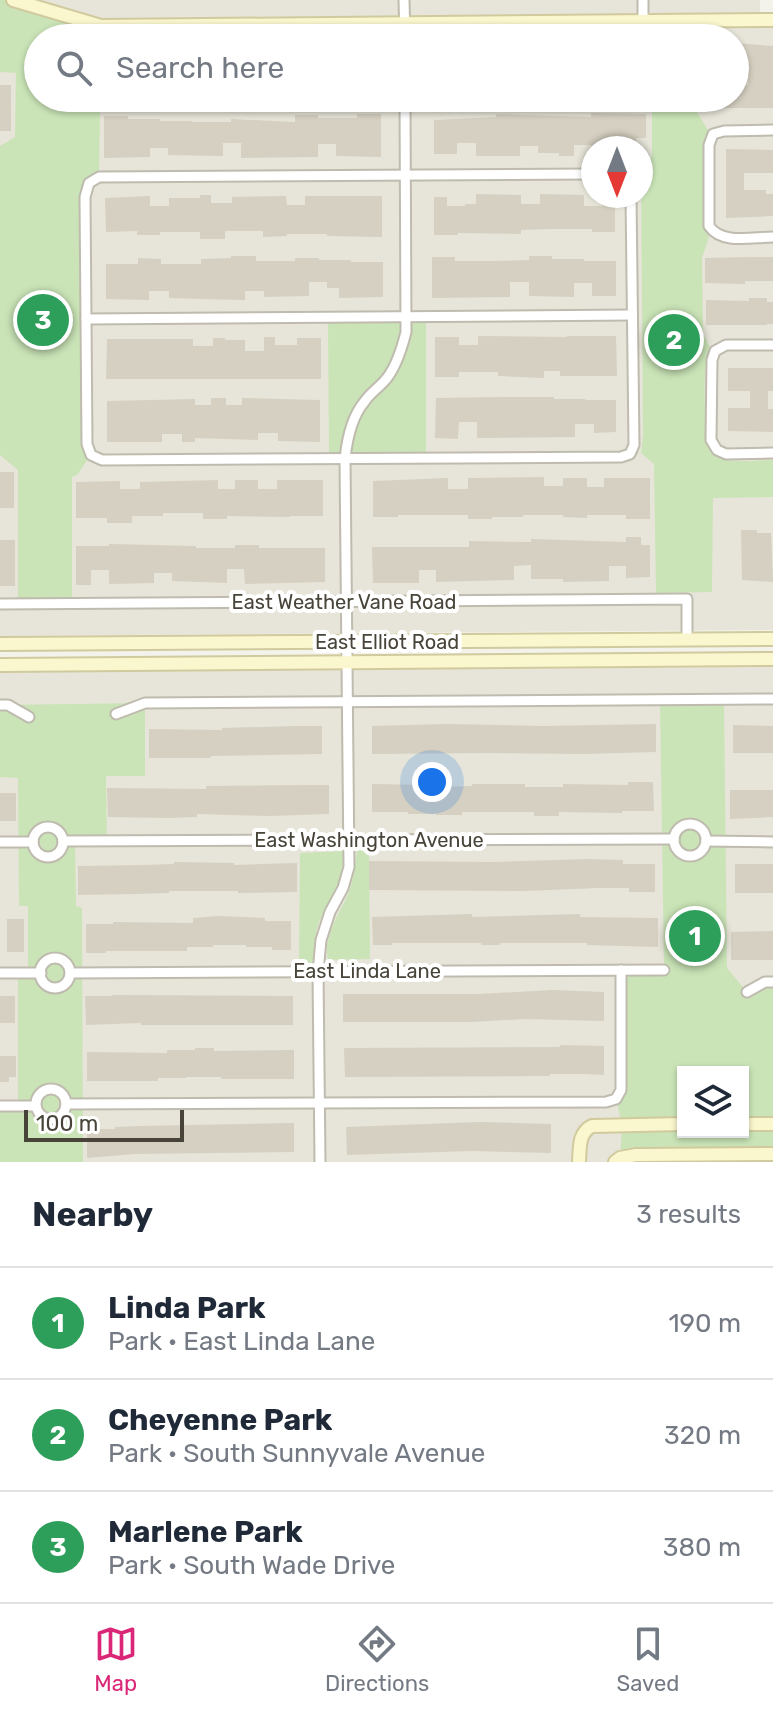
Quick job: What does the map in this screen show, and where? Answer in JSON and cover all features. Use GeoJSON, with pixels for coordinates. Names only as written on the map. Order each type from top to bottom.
{"type":"FeatureCollection","features":[{"type":"Feature","properties":{"kind":"main road"},"geometry":{"type":"LineString","coordinates":[[13,0],[94,24]]}},
{"type":"Feature","properties":{"kind":"main road"},"geometry":{"type":"LineString","coordinates":[[304,24],[773,20]]}},
{"type":"Feature","properties":{"kind":"main road","name":"East Elliot Road"},"geometry":{"type":"LineString","coordinates":[[0,665],[687,639],[773,639]]}},
{"type":"Feature","properties":{"kind":"main road","name":"East Elliot Road"},"geometry":{"type":"LineString","coordinates":[[0,644],[773,659]]}},
{"type":"Feature","properties":{"kind":"main road"},"geometry":{"type":"LineString","coordinates":[[579,1162],[582,1134],[592,1126],[677,1124]]}},
{"type":"Feature","properties":{"kind":"main road"},"geometry":{"type":"LineString","coordinates":[[749,1124],[773,1124]]}},
{"type":"Feature","properties":{"kind":"main road"},"geometry":{"type":"LineString","coordinates":[[615,1162],[636,1155],[773,1154]]}},
{"type":"Feature","properties":{"kind":"street"},"geometry":{"type":"LineString","coordinates":[[404,0],[405,23]]}},
{"type":"Feature","properties":{"kind":"street"},"geometry":{"type":"LineString","coordinates":[[643,0],[643,21]]}},
{"type":"Feature","properties":{"kind":"street"},"geometry":{"type":"LineString","coordinates":[[320,1162],[318,972],[321,940],[349,867],[350,840],[346,442],[363,402],[387,378],[403,345],[407,317],[405,112]]}},
{"type":"Feature","properties":{"kind":"street"},"geometry":{"type":"LineString","coordinates":[[773,130],[724,131],[713,134],[709,145],[709,226],[714,234],[723,238],[773,237]]}},
{"type":"Feature","properties":{"kind":"street"},"geometry":{"type":"LineString","coordinates":[[581,174],[99,177],[89,183],[85,197],[87,444],[91,455],[102,460],[621,457],[630,454],[634,445],[631,208]]}},
{"type":"Feature","properties":{"kind":"street"},"geometry":{"type":"LineString","coordinates":[[86,319],[632,315]]}},
{"type":"Feature","properties":{"kind":"street"},"geometry":{"type":"LineString","coordinates":[[773,345],[726,345],[715,351],[712,360],[711,440],[717,450],[726,454],[773,453]]}},
{"type":"Feature","properties":{"kind":"street","name":"East Weather Vane Road"},"geometry":{"type":"LineString","coordinates":[[0,604],[687,599],[687,639]]}},
{"type":"Feature","properties":{"kind":"street"},"geometry":{"type":"LineString","coordinates":[[116,714],[145,703],[773,699]]}},
{"type":"Feature","properties":{"kind":"street"},"geometry":{"type":"LineString","coordinates":[[0,705],[8,705],[29,717]]}},
{"type":"Feature","properties":{"kind":"street","name":"East Washington Avenue"},"geometry":{"type":"LineString","coordinates":[[692,824],[701,828],[706,841],[701,852],[691,856],[679,852],[674,839],[681,826],[692,824]]}},
{"type":"Feature","properties":{"kind":"street","name":"East Washington Avenue"},"geometry":{"type":"LineString","coordinates":[[47,827],[57,830],[63,841],[58,854],[46,857],[36,852],[33,842],[38,831],[47,827]]}},
{"type":"Feature","properties":{"kind":"street","name":"East Washington Avenue"},"geometry":{"type":"LineString","coordinates":[[63,841],[674,839]]}},
{"type":"Feature","properties":{"kind":"street","name":"East Washington Avenue"},"geometry":{"type":"LineString","coordinates":[[706,841],[773,842]]}},
{"type":"Feature","properties":{"kind":"street","name":"East Washington Avenue"},"geometry":{"type":"LineString","coordinates":[[0,842],[33,842]]}},
{"type":"Feature","properties":{"kind":"street","name":"East Linda Lane"},"geometry":{"type":"LineString","coordinates":[[57,958],[67,963],[71,973],[64,986],[53,988],[43,982],[41,973],[44,963],[57,958]]}},
{"type":"Feature","properties":{"kind":"street"},"geometry":{"type":"LineString","coordinates":[[66,1104],[606,1102],[616,1099],[621,1090],[621,970]]}},
{"type":"Feature","properties":{"kind":"street","name":"East Linda Lane"},"geometry":{"type":"LineString","coordinates":[[71,973],[664,970]]}},
{"type":"Feature","properties":{"kind":"street","name":"East Linda Lane"},"geometry":{"type":"LineString","coordinates":[[0,973],[41,973]]}},
{"type":"Feature","properties":{"kind":"street"},"geometry":{"type":"LineString","coordinates":[[747,992],[765,982],[773,982]]}},
{"type":"Feature","properties":{"kind":"street"},"geometry":{"type":"LineString","coordinates":[[48,1089],[59,1091],[66,1104],[62,1115],[54,1119],[41,1116],[35,1106],[38,1095],[48,1089]]}},
{"type":"Feature","properties":{"kind":"street"},"geometry":{"type":"LineString","coordinates":[[0,1106],[35,1106]]}},
{"type":"Feature","properties":{"kind":"shaded area"},"geometry":{"type":"Polygon","coordinates":[[[0,0],[760,0],[760,25],[773,25],[773,630],[0,636],[0,0]]]}},
{"type":"Feature","properties":{"kind":"shaded area"},"geometry":{"type":"Polygon","coordinates":[[[773,667],[773,1162],[0,1162],[0,672],[773,667]]]}},
{"type":"Feature","properties":{"kind":"green space"},"geometry":{"type":"Polygon","coordinates":[[[0,0],[13,0],[94,24],[24,24],[24,112],[100,112],[99,177],[89,183],[85,197],[91,455],[77,475],[72,477],[72,604],[18,604],[18,470],[0,455],[0,146],[15,137],[16,73],[0,72],[0,0]]]}},
{"type":"Feature","properties":{"kind":"green space"},"geometry":{"type":"Polygon","coordinates":[[[652,112],[697,112],[708,130],[704,140],[704,226],[709,237],[702,258],[703,334],[710,347],[705,380],[706,440],[717,457],[741,461],[773,460],[773,497],[713,498],[712,592],[656,593],[654,464],[641,453],[641,208],[653,208],[652,112]]]}},
{"type":"Feature","properties":{"kind":"green space"},"geometry":{"type":"Polygon","coordinates":[[[426,320],[426,455],[329,456],[328,321],[426,320]]]}},
{"type":"Feature","properties":{"kind":"green space"},"geometry":{"type":"Polygon","coordinates":[[[660,700],[724,700],[727,968],[747,992],[773,982],[773,1162],[620,1162],[622,1124],[616,1099],[621,970],[664,969],[660,700]]]}},
{"type":"Feature","properties":{"kind":"green space"},"geometry":{"type":"Polygon","coordinates":[[[145,703],[145,776],[106,776],[107,841],[75,842],[76,906],[82,908],[83,1162],[0,1162],[0,1106],[18,1105],[18,973],[28,972],[28,906],[19,906],[18,778],[0,777],[0,705],[145,703]]]}},
{"type":"Feature","properties":{"kind":"green space"},"geometry":{"type":"Polygon","coordinates":[[[369,846],[370,959],[328,960],[330,933],[349,892],[357,847],[369,846]]]}},
{"type":"Feature","properties":{"kind":"green space"},"geometry":{"type":"Polygon","coordinates":[[[344,851],[338,885],[317,930],[314,965],[299,965],[300,853],[344,851]]]}},
{"type":"Feature","properties":{"kind":"building"},"geometry":{"type":"Polygon","coordinates":[[[749,44],[773,46],[773,108],[749,108],[749,44]]]}},
{"type":"Feature","properties":{"kind":"building"},"geometry":{"type":"Polygon","coordinates":[[[0,85],[11,85],[11,131],[0,131],[0,85]]]}},
{"type":"Feature","properties":{"kind":"building"},"geometry":{"type":"Polygon","coordinates":[[[591,113],[646,114],[646,136],[581,136],[581,145],[574,145],[574,156],[538,153],[538,146],[520,146],[520,156],[476,156],[476,143],[457,143],[457,154],[434,154],[434,120],[496,117],[496,114],[591,117],[591,113]]]}},
{"type":"Feature","properties":{"kind":"building"},"geometry":{"type":"Polygon","coordinates":[[[357,114],[381,114],[381,157],[336,156],[336,144],[318,144],[318,157],[241,158],[241,143],[223,143],[223,156],[168,155],[168,148],[150,148],[150,157],[104,158],[104,116],[160,121],[231,122],[231,119],[295,122],[295,115],[357,118],[357,114]]]}},
{"type":"Feature","properties":{"kind":"building"},"geometry":{"type":"Polygon","coordinates":[[[726,149],[773,150],[773,173],[744,173],[744,190],[766,190],[766,194],[773,194],[773,216],[726,218],[726,149]]]}},
{"type":"Feature","properties":{"kind":"building"},"geometry":{"type":"Polygon","coordinates":[[[476,194],[521,195],[521,204],[540,204],[540,194],[581,195],[581,208],[615,208],[615,232],[552,229],[521,230],[521,234],[434,235],[434,197],[447,197],[447,206],[476,204],[476,194]]]}},
{"type":"Feature","properties":{"kind":"building"},"geometry":{"type":"Polygon","coordinates":[[[200,195],[211,195],[211,203],[232,203],[232,197],[286,196],[287,205],[305,205],[305,196],[382,196],[382,237],[287,234],[263,237],[263,231],[225,231],[225,239],[200,239],[200,232],[137,235],[137,231],[106,232],[105,198],[150,196],[150,206],[169,206],[169,198],[200,198],[200,195]]]}},
{"type":"Feature","properties":{"kind":"building"},"geometry":{"type":"Polygon","coordinates":[[[256,256],[256,261],[319,258],[383,262],[383,297],[339,298],[339,288],[327,288],[327,282],[309,282],[309,296],[264,297],[264,291],[245,291],[245,300],[169,298],[169,291],[149,291],[149,300],[106,299],[106,264],[138,264],[138,258],[161,259],[161,264],[201,264],[201,259],[256,256]]]}},
{"type":"Feature","properties":{"kind":"building"},"geometry":{"type":"Polygon","coordinates":[[[529,256],[616,261],[616,296],[592,296],[592,283],[574,283],[574,297],[529,296],[529,282],[510,282],[510,297],[432,298],[432,257],[455,257],[455,261],[498,261],[529,260],[529,256]]]}},
{"type":"Feature","properties":{"kind":"building"},"geometry":{"type":"Polygon","coordinates":[[[773,257],[773,281],[705,283],[705,258],[773,257]]]}},
{"type":"Feature","properties":{"kind":"building"},"geometry":{"type":"Polygon","coordinates":[[[749,298],[767,298],[767,302],[773,302],[773,324],[706,325],[706,300],[749,301],[749,298]]]}},
{"type":"Feature","properties":{"kind":"building"},"geometry":{"type":"Polygon","coordinates":[[[478,336],[616,336],[617,376],[560,376],[560,371],[544,371],[544,378],[498,376],[498,372],[459,372],[459,377],[435,377],[435,337],[459,337],[459,345],[478,345],[478,336]]]}},
{"type":"Feature","properties":{"kind":"building"},"geometry":{"type":"Polygon","coordinates":[[[264,337],[275,337],[275,345],[297,345],[297,338],[321,338],[321,379],[106,379],[107,339],[193,339],[193,346],[213,346],[213,338],[225,338],[245,340],[245,351],[264,351],[264,337]]]}},
{"type":"Feature","properties":{"kind":"building"},"geometry":{"type":"Polygon","coordinates":[[[728,368],[773,368],[773,391],[768,391],[768,409],[773,409],[773,432],[728,431],[728,408],[750,408],[750,391],[728,391],[728,368]]]}},
{"type":"Feature","properties":{"kind":"building"},"geometry":{"type":"Polygon","coordinates":[[[211,398],[226,398],[226,405],[242,405],[242,398],[320,400],[320,442],[278,441],[278,433],[258,433],[258,440],[195,438],[195,442],[182,442],[182,434],[162,434],[162,442],[107,442],[107,401],[195,399],[195,405],[211,405],[211,398]]]}},
{"type":"Feature","properties":{"kind":"building"},"geometry":{"type":"Polygon","coordinates":[[[436,398],[616,400],[616,432],[594,433],[594,424],[575,424],[575,437],[477,438],[477,422],[459,422],[458,439],[435,438],[436,398]]]}},
{"type":"Feature","properties":{"kind":"building"},"geometry":{"type":"Polygon","coordinates":[[[0,472],[14,472],[14,508],[0,508],[0,472]]]}},
{"type":"Feature","properties":{"kind":"building"},"geometry":{"type":"Polygon","coordinates":[[[544,477],[544,486],[563,486],[563,478],[587,478],[587,487],[604,487],[604,478],[650,478],[650,519],[626,519],[626,515],[587,515],[587,518],[523,515],[492,519],[468,519],[468,515],[373,517],[373,481],[448,478],[448,489],[468,489],[468,478],[544,477]]]}},
{"type":"Feature","properties":{"kind":"building"},"geometry":{"type":"Polygon","coordinates":[[[218,480],[218,489],[235,489],[235,480],[258,480],[258,489],[277,489],[277,480],[323,480],[323,516],[203,519],[203,513],[163,513],[163,516],[132,516],[132,523],[107,523],[107,518],[76,518],[76,482],[120,481],[120,489],[140,489],[140,482],[218,480]]]}},
{"type":"Feature","properties":{"kind":"building"},"geometry":{"type":"Polygon","coordinates":[[[741,530],[771,533],[773,582],[742,580],[741,530]]]}},
{"type":"Feature","properties":{"kind":"building"},"geometry":{"type":"Polygon","coordinates":[[[626,537],[641,537],[641,545],[650,545],[650,577],[626,578],[626,566],[609,566],[609,581],[531,579],[531,565],[514,566],[514,580],[436,582],[436,570],[419,570],[419,583],[373,583],[372,547],[469,547],[469,541],[531,542],[531,539],[626,542],[626,537]]]}},
{"type":"Feature","properties":{"kind":"building"},"geometry":{"type":"Polygon","coordinates":[[[0,540],[15,540],[15,586],[0,586],[0,540]]]}},
{"type":"Feature","properties":{"kind":"building"},"geometry":{"type":"Polygon","coordinates":[[[76,546],[325,548],[325,582],[245,584],[244,569],[227,569],[227,583],[172,581],[172,573],[154,573],[154,583],[109,584],[109,570],[91,570],[91,585],[76,585],[76,546]]]}},
{"type":"Feature","properties":{"kind":"building"},"geometry":{"type":"Polygon","coordinates":[[[656,724],[656,752],[372,754],[372,726],[656,724]]]}},
{"type":"Feature","properties":{"kind":"building"},"geometry":{"type":"Polygon","coordinates":[[[733,725],[773,726],[773,753],[733,753],[733,725]]]}},
{"type":"Feature","properties":{"kind":"building"},"geometry":{"type":"Polygon","coordinates":[[[322,726],[322,754],[149,758],[149,729],[322,726]]]}},
{"type":"Feature","properties":{"kind":"building"},"geometry":{"type":"Polygon","coordinates":[[[628,782],[653,782],[654,811],[559,812],[559,816],[534,816],[534,812],[436,815],[372,812],[372,784],[434,787],[525,784],[525,787],[563,787],[563,784],[628,785],[628,782]]]}},
{"type":"Feature","properties":{"kind":"building"},"geometry":{"type":"Polygon","coordinates":[[[329,785],[329,814],[108,817],[107,788],[329,785]]]}},
{"type":"Feature","properties":{"kind":"building"},"geometry":{"type":"Polygon","coordinates":[[[730,790],[773,790],[773,817],[730,819],[730,790]]]}},
{"type":"Feature","properties":{"kind":"building"},"geometry":{"type":"Polygon","coordinates":[[[0,793],[16,793],[16,821],[0,821],[0,793]]]}},
{"type":"Feature","properties":{"kind":"building"},"geometry":{"type":"Polygon","coordinates":[[[588,859],[655,864],[655,892],[629,892],[629,888],[369,890],[369,861],[588,859]]]}},
{"type":"Feature","properties":{"kind":"building"},"geometry":{"type":"Polygon","coordinates":[[[174,862],[234,865],[297,863],[297,892],[169,891],[78,895],[78,866],[174,862]]]}},
{"type":"Feature","properties":{"kind":"building"},"geometry":{"type":"Polygon","coordinates":[[[735,864],[773,864],[773,893],[735,893],[735,864]]]}},
{"type":"Feature","properties":{"kind":"building"},"geometry":{"type":"Polygon","coordinates":[[[472,914],[472,917],[580,914],[580,917],[658,918],[658,947],[587,943],[373,945],[372,917],[472,914]]]}},
{"type":"Feature","properties":{"kind":"building"},"geometry":{"type":"Polygon","coordinates":[[[219,916],[291,921],[291,950],[213,945],[187,947],[187,951],[86,953],[86,924],[193,923],[193,918],[219,916]]]}},
{"type":"Feature","properties":{"kind":"building"},"geometry":{"type":"Polygon","coordinates":[[[7,919],[24,919],[24,952],[7,952],[7,919]]]}},
{"type":"Feature","properties":{"kind":"building"},"geometry":{"type":"Polygon","coordinates":[[[773,931],[773,960],[731,960],[731,932],[773,931]]]}},
{"type":"Feature","properties":{"kind":"building"},"geometry":{"type":"Polygon","coordinates":[[[552,990],[604,992],[604,1021],[343,1022],[343,994],[478,994],[552,990]]]}},
{"type":"Feature","properties":{"kind":"building"},"geometry":{"type":"Polygon","coordinates":[[[0,996],[15,996],[15,1023],[0,1023],[0,996]]]}},
{"type":"Feature","properties":{"kind":"building"},"geometry":{"type":"Polygon","coordinates":[[[85,996],[293,996],[293,1025],[86,1025],[85,996]]]}},
{"type":"Feature","properties":{"kind":"building"},"geometry":{"type":"Polygon","coordinates":[[[604,1046],[604,1075],[345,1077],[344,1048],[604,1046]]]}},
{"type":"Feature","properties":{"kind":"building"},"geometry":{"type":"Polygon","coordinates":[[[214,1048],[214,1051],[294,1050],[294,1079],[186,1077],[158,1078],[158,1081],[87,1081],[87,1052],[167,1053],[167,1050],[214,1048]]]}},
{"type":"Feature","properties":{"kind":"building"},"geometry":{"type":"Polygon","coordinates":[[[0,1056],[16,1056],[16,1077],[9,1077],[9,1082],[0,1082],[0,1056]]]}},
{"type":"Feature","properties":{"kind":"building"},"geometry":{"type":"Polygon","coordinates":[[[480,1122],[551,1124],[551,1153],[472,1151],[347,1155],[346,1127],[480,1122]]]}},
{"type":"Feature","properties":{"kind":"building"},"geometry":{"type":"Polygon","coordinates":[[[294,1123],[294,1152],[134,1154],[87,1158],[87,1129],[294,1123]]]}},
{"type":"Feature","properties":{"kind":"place","name":"Marlene Park"},"geometry":{"type":"Point","coordinates":[43,320]}},
{"type":"Feature","properties":{"kind":"place","name":"Cheyenne Park"},"geometry":{"type":"Point","coordinates":[674,340]}},
{"type":"Feature","properties":{"kind":"place","name":"Linda Park"},"geometry":{"type":"Point","coordinates":[695,936]}}]}
